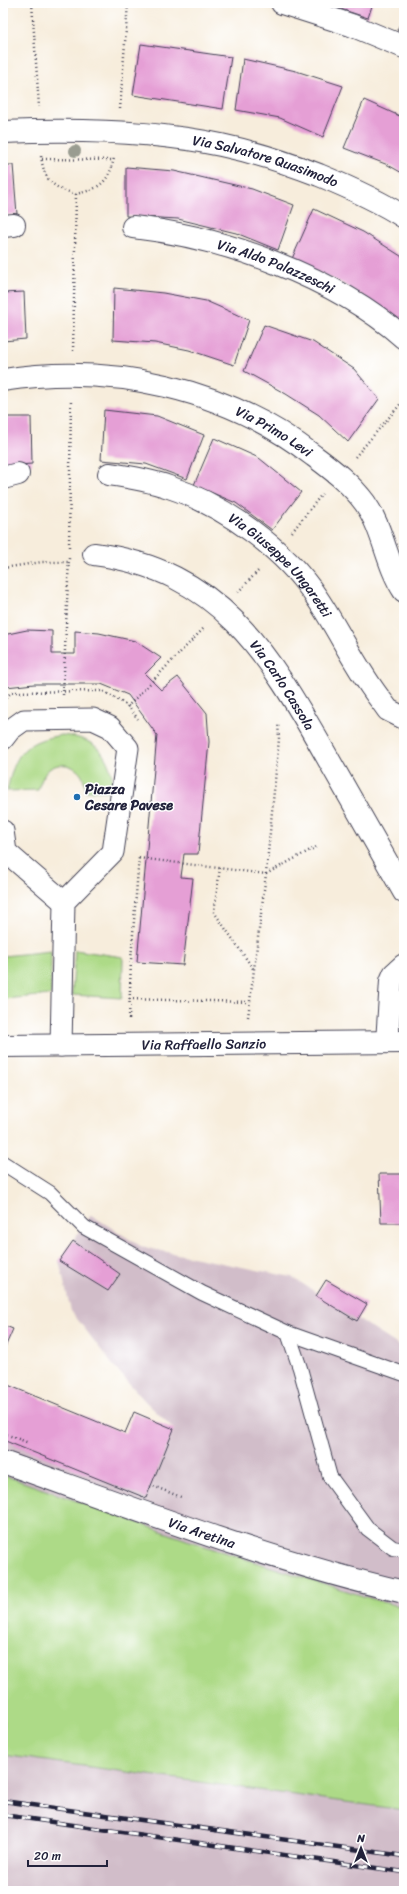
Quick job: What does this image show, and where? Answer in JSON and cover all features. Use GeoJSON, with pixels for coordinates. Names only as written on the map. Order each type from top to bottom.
{"type":"FeatureCollection","features":[{"type":"Feature","properties":{"kind":"street"},"geometry":{"type":"LineString","coordinates":[[282,3],[351,25],[404,47]]}},
{"type":"Feature","properties":{"kind":"street","name":"Via Salvatore Quasimodo"},"geometry":{"type":"LineString","coordinates":[[3,132],[40,130],[118,132],[187,139],[220,145],[259,155],[330,180],[376,201],[404,217]]}},
{"type":"Feature","properties":{"kind":"street","name":"Via Aldo Palazzeschi"},"geometry":{"type":"LineString","coordinates":[[133,227],[194,236],[254,254],[290,269],[329,289],[371,313],[404,338]]}},
{"type":"Feature","properties":{"kind":"street","name":"Via Primo Levi"},"geometry":{"type":"LineString","coordinates":[[3,380],[32,376],[72,375],[136,380],[192,392],[246,414],[295,441],[339,475],[365,504],[379,529],[404,591]]}},
{"type":"Feature","properties":{"kind":"street","name":"Via Giuseppe Ungaretti"},"geometry":{"type":"LineString","coordinates":[[110,474],[147,480],[185,493],[224,513],[266,544],[298,574],[316,597],[382,703],[388,710],[404,718]]}},
{"type":"Feature","properties":{"kind":"street","name":"Via Carlo Cassola"},"geometry":{"type":"LineString","coordinates":[[85,558],[125,559],[152,566],[187,583],[222,609],[253,640],[276,670],[296,702],[404,892]]}},
{"type":"Feature","properties":{"kind":"street"},"geometry":{"type":"LineString","coordinates":[[3,739],[10,730],[24,720],[93,719],[110,727],[128,748],[113,852],[64,902],[61,1046]]}},
{"type":"Feature","properties":{"kind":"street"},"geometry":{"type":"LineString","coordinates":[[3,831],[6,852],[64,902]]}},
{"type":"Feature","properties":{"kind":"street"},"geometry":{"type":"LineString","coordinates":[[395,1042],[392,981],[394,974],[404,965]]}},
{"type":"Feature","properties":{"kind":"street","name":"Via Raffaello Sanzio"},"geometry":{"type":"LineString","coordinates":[[3,1046],[395,1042]]}},
{"type":"Feature","properties":{"kind":"street","name":"Via Aretina"},"geometry":{"type":"LineString","coordinates":[[3,1462],[233,1543],[358,1581],[404,1592]]}},
{"type":"Feature","properties":{"kind":"lane"},"geometry":{"type":"LineString","coordinates":[[3,1163],[50,1193],[84,1227],[106,1241],[202,1293],[288,1333],[404,1374]]}},
{"type":"Feature","properties":{"kind":"lane"},"geometry":{"type":"LineString","coordinates":[[288,1333],[300,1368],[330,1477],[368,1529],[393,1548],[404,1550]]}},
{"type":"Feature","properties":{"kind":"path"},"geometry":{"type":"LineString","coordinates":[[42,159],[114,160]]}},
{"type":"Feature","properties":{"kind":"path"},"geometry":{"type":"LineString","coordinates":[[3,568],[42,562],[85,558]]}},
{"type":"Feature","properties":{"kind":"path"},"geometry":{"type":"LineString","coordinates":[[248,1017],[266,874],[279,739],[278,721]]}},
{"type":"Feature","properties":{"kind":"path"},"geometry":{"type":"LineString","coordinates":[[113,852],[146,859],[266,874],[316,847]]}},
{"type":"Feature","properties":{"kind":"path"},"geometry":{"type":"LineString","coordinates":[[220,868],[214,912],[254,970]]}},
{"type":"Feature","properties":{"kind":"path"},"geometry":{"type":"LineString","coordinates":[[129,999],[249,1002]]}},
{"type":"Feature","properties":{"kind":"shaded area"},"geometry":{"type":"Polygon","coordinates":[[[91,1215],[142,1247],[292,1277],[404,1349],[404,1891],[3,1891],[3,1440],[156,1471],[174,1429],[145,1401],[112,1364],[71,1311],[59,1261],[91,1215]]]}},
{"type":"Feature","properties":{"kind":"green space"},"geometry":{"type":"Polygon","coordinates":[[[62,735],[85,740],[94,745],[100,751],[110,768],[115,791],[86,791],[84,780],[77,770],[68,765],[58,765],[48,770],[42,779],[38,790],[7,791],[13,767],[23,751],[38,741],[62,735]]]}},
{"type":"Feature","properties":{"kind":"green space"},"geometry":{"type":"Polygon","coordinates":[[[75,950],[123,957],[122,998],[72,995],[75,950]]]}},
{"type":"Feature","properties":{"kind":"green space"},"geometry":{"type":"Polygon","coordinates":[[[51,951],[51,995],[3,999],[3,956],[51,951]]]}},
{"type":"Feature","properties":{"kind":"green space"},"geometry":{"type":"Polygon","coordinates":[[[3,1475],[201,1545],[382,1602],[404,1607],[404,1810],[3,1755],[3,1475]]]}},
{"type":"Feature","properties":{"kind":"building"},"geometry":{"type":"Polygon","coordinates":[[[322,3],[373,3],[368,18],[322,3]]]}},
{"type":"Feature","properties":{"kind":"building"},"geometry":{"type":"Polygon","coordinates":[[[404,16],[404,33],[397,30],[404,16]]]}},
{"type":"Feature","properties":{"kind":"building"},"geometry":{"type":"Polygon","coordinates":[[[4,40],[7,90],[3,90],[4,40]]]}},
{"type":"Feature","properties":{"kind":"building"},"geometry":{"type":"Polygon","coordinates":[[[141,44],[231,57],[223,109],[133,95],[141,44]]]}},
{"type":"Feature","properties":{"kind":"building"},"geometry":{"type":"Polygon","coordinates":[[[243,59],[296,71],[343,86],[323,137],[280,118],[236,110],[243,59]]]}},
{"type":"Feature","properties":{"kind":"building"},"geometry":{"type":"Polygon","coordinates":[[[364,100],[404,118],[404,174],[388,165],[344,148],[364,100]]]}},
{"type":"Feature","properties":{"kind":"building"},"geometry":{"type":"Polygon","coordinates":[[[3,165],[13,165],[17,214],[3,215],[3,165]]]}},
{"type":"Feature","properties":{"kind":"building"},"geometry":{"type":"Polygon","coordinates":[[[126,167],[174,171],[252,189],[294,205],[278,250],[236,233],[178,219],[126,216],[126,167]]]}},
{"type":"Feature","properties":{"kind":"building"},"geometry":{"type":"Polygon","coordinates":[[[314,209],[363,232],[404,258],[404,322],[342,283],[291,261],[314,209]]]}},
{"type":"Feature","properties":{"kind":"building"},"geometry":{"type":"Polygon","coordinates":[[[114,288],[163,293],[206,301],[249,320],[234,365],[189,350],[155,343],[113,340],[114,288]]]}},
{"type":"Feature","properties":{"kind":"building"},"geometry":{"type":"Polygon","coordinates":[[[24,292],[26,339],[3,341],[3,293],[24,292]]]}},
{"type":"Feature","properties":{"kind":"building"},"geometry":{"type":"Polygon","coordinates":[[[264,325],[313,342],[354,369],[379,399],[348,442],[319,415],[286,394],[244,371],[264,325]]]}},
{"type":"Feature","properties":{"kind":"building"},"geometry":{"type":"Polygon","coordinates":[[[104,410],[157,416],[204,435],[187,479],[146,464],[101,460],[104,410]]]}},
{"type":"Feature","properties":{"kind":"building"},"geometry":{"type":"Polygon","coordinates":[[[3,417],[31,417],[32,464],[3,466],[3,417]]]}},
{"type":"Feature","properties":{"kind":"building"},"geometry":{"type":"Polygon","coordinates":[[[214,438],[259,458],[301,492],[272,530],[236,503],[194,485],[214,438]]]}},
{"type":"Feature","properties":{"kind":"building"},"geometry":{"type":"Polygon","coordinates":[[[27,630],[52,631],[52,654],[75,654],[75,631],[99,633],[135,641],[161,658],[145,674],[161,690],[178,677],[207,713],[209,742],[198,854],[184,854],[181,877],[193,878],[183,965],[137,962],[157,735],[128,695],[101,684],[34,684],[6,687],[3,690],[3,635],[27,630]]]}},
{"type":"Feature","properties":{"kind":"building"},"geometry":{"type":"Polygon","coordinates":[[[379,1174],[404,1174],[404,1223],[381,1223],[379,1174]]]}},
{"type":"Feature","properties":{"kind":"building"},"geometry":{"type":"Polygon","coordinates":[[[73,1241],[120,1274],[108,1291],[59,1261],[73,1241]]]}},
{"type":"Feature","properties":{"kind":"building"},"geometry":{"type":"Polygon","coordinates":[[[326,1280],[367,1304],[357,1321],[316,1296],[326,1280]]]}},
{"type":"Feature","properties":{"kind":"building"},"geometry":{"type":"Polygon","coordinates":[[[3,1325],[13,1329],[3,1352],[3,1325]]]}},
{"type":"Feature","properties":{"kind":"building"},"geometry":{"type":"Polygon","coordinates":[[[3,1383],[125,1433],[134,1412],[174,1429],[146,1498],[3,1440],[3,1383]]]}},
{"type":"Feature","properties":{"kind":"railway"},"geometry":{"type":"LineString","coordinates":[[3,1801],[404,1856]]}},
{"type":"Feature","properties":{"kind":"railway"},"geometry":{"type":"LineString","coordinates":[[3,1815],[404,1872]]}},
{"type":"Feature","properties":{"kind":"place","name":"Piazza Cesare Pavese"},"geometry":{"type":"Point","coordinates":[77,797]}}]}
